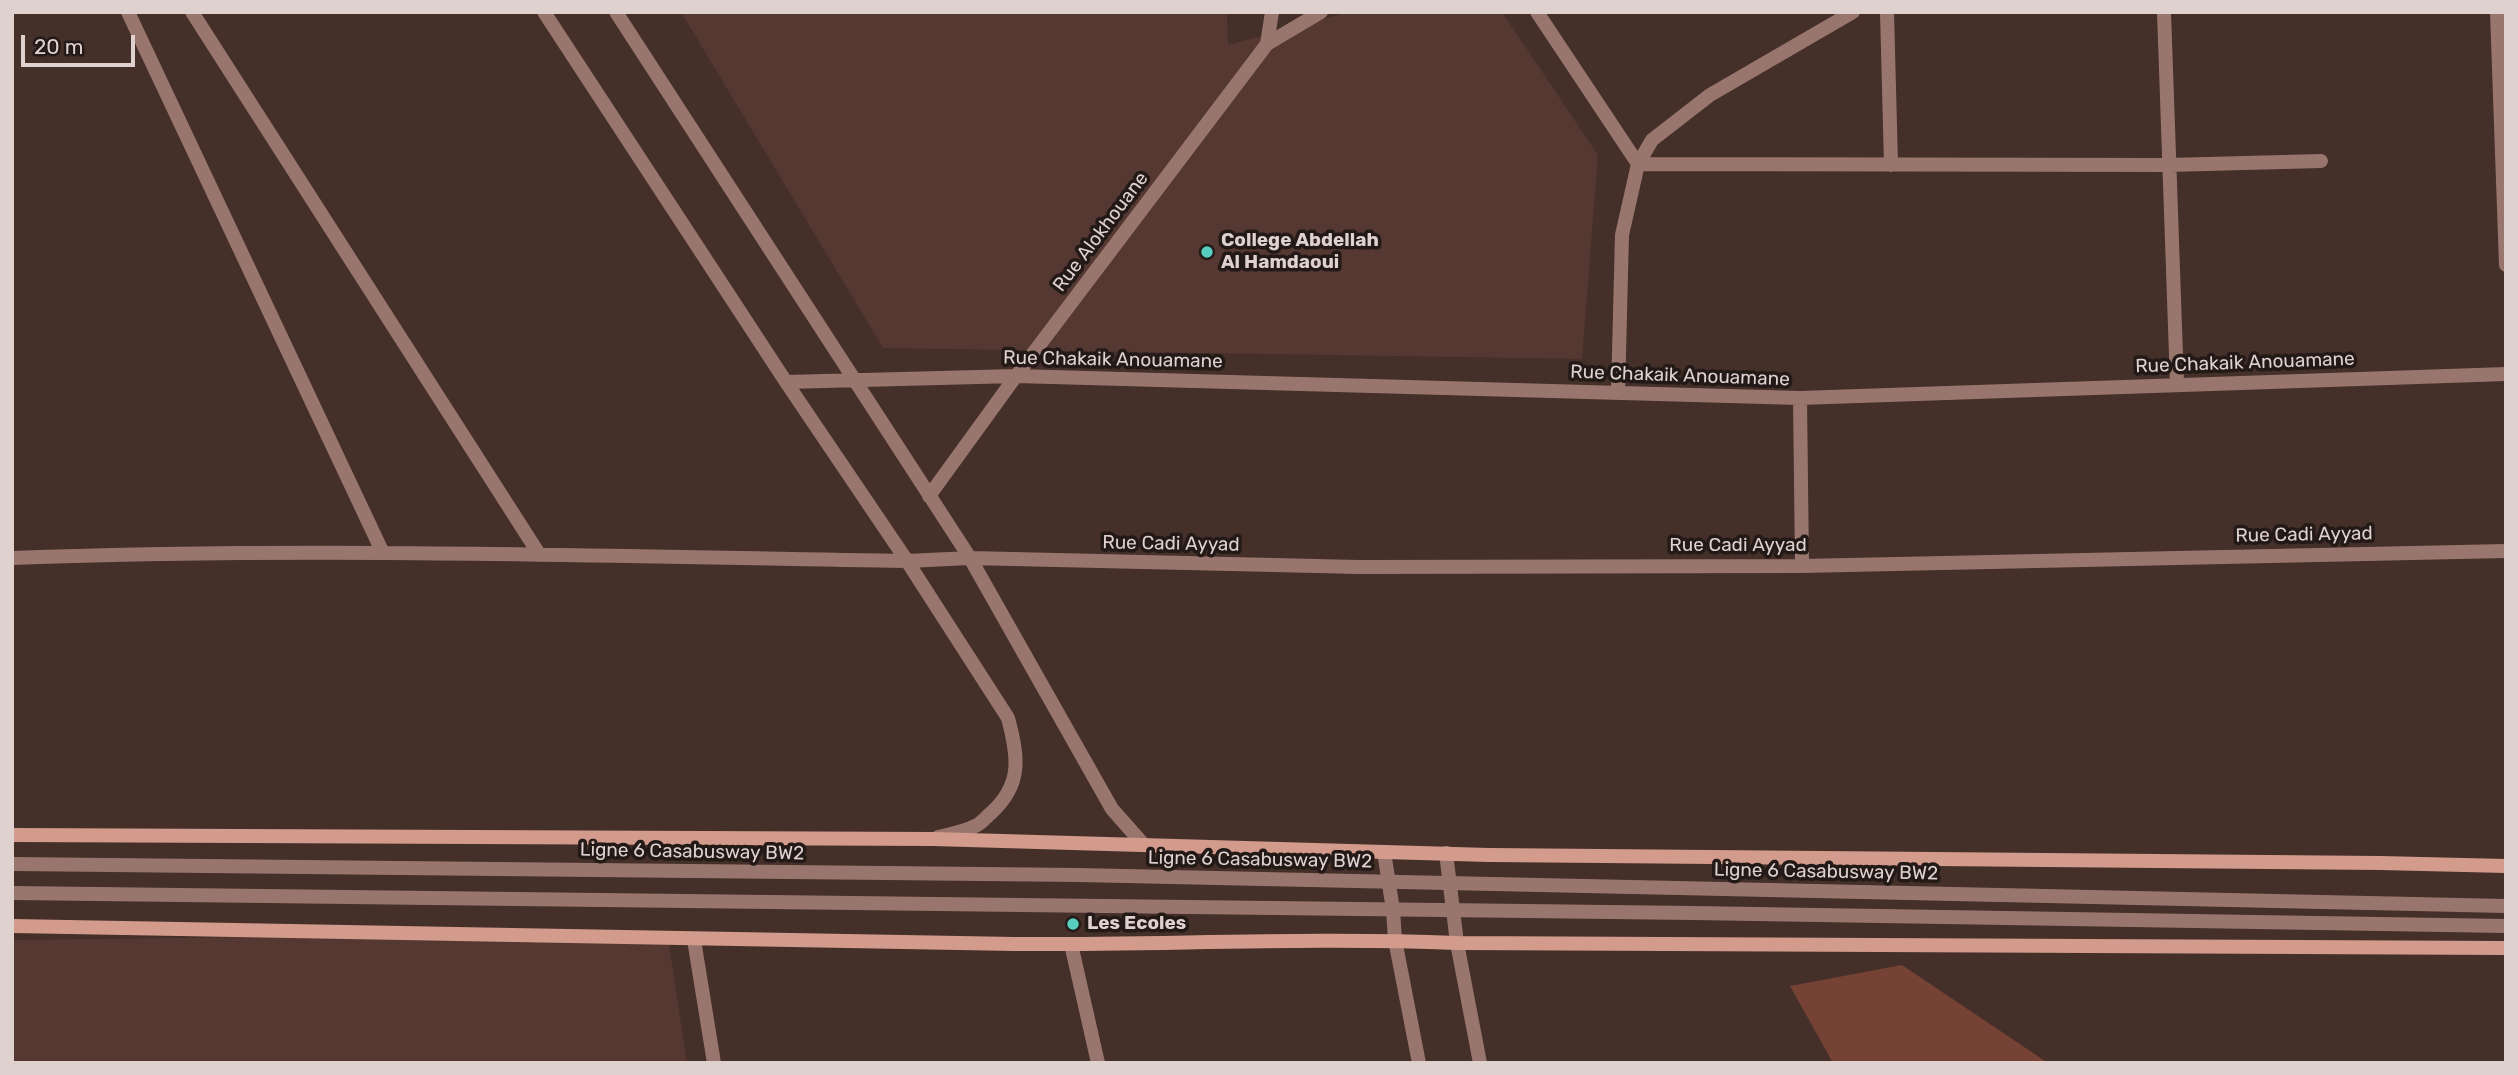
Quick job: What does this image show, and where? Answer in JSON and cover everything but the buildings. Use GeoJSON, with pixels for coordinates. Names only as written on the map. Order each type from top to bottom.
{"type":"FeatureCollection","features":[{"type":"Feature","properties":{"kind":"main road"},"geometry":{"type":"LineString","coordinates":[[12,835],[933,839],[1384,852],[2506,866]]}},
{"type":"Feature","properties":{"kind":"main road"},"geometry":{"type":"LineString","coordinates":[[12,926],[694,940],[1071,944],[1395,940],[1457,943],[2506,948]]}},
{"type":"Feature","properties":{"kind":"street"},"geometry":{"type":"LineString","coordinates":[[128,12],[382,551]]}},
{"type":"Feature","properties":{"kind":"street"},"geometry":{"type":"LineString","coordinates":[[192,12],[539,554]]}},
{"type":"Feature","properties":{"kind":"street"},"geometry":{"type":"LineString","coordinates":[[544,12],[1008,718],[1015,746],[1012,790],[999,806],[976,826],[933,839]]}},
{"type":"Feature","properties":{"kind":"street"},"geometry":{"type":"LineString","coordinates":[[616,12],[970,558],[1112,809],[1143,844]]}},
{"type":"Feature","properties":{"kind":"street"},"geometry":{"type":"LineString","coordinates":[[1267,44],[1272,12]]}},
{"type":"Feature","properties":{"kind":"street","name":"Rue Alokhouane"},"geometry":{"type":"LineString","coordinates":[[929,496],[1016,376],[1267,44],[1321,12]]}},
{"type":"Feature","properties":{"kind":"street"},"geometry":{"type":"LineString","coordinates":[[1536,12],[1638,164]]}},
{"type":"Feature","properties":{"kind":"street"},"geometry":{"type":"LineString","coordinates":[[1618,393],[1622,235],[1638,164],[1652,140],[1710,95],[1853,12]]}},
{"type":"Feature","properties":{"kind":"street"},"geometry":{"type":"LineString","coordinates":[[1887,12],[1891,165]]}},
{"type":"Feature","properties":{"kind":"street"},"geometry":{"type":"LineString","coordinates":[[2164,12],[2177,384]]}},
{"type":"Feature","properties":{"kind":"street"},"geometry":{"type":"LineString","coordinates":[[2497,12],[2503,64],[2506,265]]}},
{"type":"Feature","properties":{"kind":"street"},"geometry":{"type":"LineString","coordinates":[[1638,164],[2168,166],[2321,161]]}},
{"type":"Feature","properties":{"kind":"street","name":"Rue Chakaik Anouamane"},"geometry":{"type":"LineString","coordinates":[[786,382],[1016,376],[1800,398],[2506,374]]}},
{"type":"Feature","properties":{"kind":"street"},"geometry":{"type":"LineString","coordinates":[[1800,398],[1802,566]]}},
{"type":"Feature","properties":{"kind":"street","name":"Rue Cadi Ayyad"},"geometry":{"type":"LineString","coordinates":[[12,558],[156,553],[382,551],[907,561],[970,558],[1359,567],[1802,566],[2506,551]]}},
{"type":"Feature","properties":{"kind":"street"},"geometry":{"type":"LineString","coordinates":[[1384,852],[1395,940],[1419,1063]]}},
{"type":"Feature","properties":{"kind":"street"},"geometry":{"type":"LineString","coordinates":[[1446,853],[1457,943],[1480,1063]]}},
{"type":"Feature","properties":{"kind":"street","name":"Ligne 6 Casabusway BW2"},"geometry":{"type":"LineString","coordinates":[[12,864],[1092,875],[2506,906]]}},
{"type":"Feature","properties":{"kind":"street"},"geometry":{"type":"LineString","coordinates":[[12,893],[2506,926]]}},
{"type":"Feature","properties":{"kind":"street"},"geometry":{"type":"LineString","coordinates":[[694,940],[714,1063]]}},
{"type":"Feature","properties":{"kind":"street"},"geometry":{"type":"LineString","coordinates":[[1071,944],[1098,1063]]}},
{"type":"Feature","properties":{"kind":"shaded area","name":"College Abdellah Al Hamdaoui"},"geometry":{"type":"Polygon","coordinates":[[[681,12],[1227,12],[1228,45],[1349,12],[1502,12],[1598,155],[1582,359],[883,348],[681,12]]]}},
{"type":"Feature","properties":{"kind":"shaded area"},"geometry":{"type":"Polygon","coordinates":[[[667,932],[687,1063],[12,1063],[12,940],[667,932]]]}},
{"type":"Feature","properties":{"kind":"shaded area"},"geometry":{"type":"Polygon","coordinates":[[[1902,965],[2048,1063],[1833,1063],[1790,986],[1902,965]]]}},
{"type":"Feature","properties":{"kind":"place","name":"College Abdellah Al Hamdaoui"},"geometry":{"type":"Point","coordinates":[1207,252]}},
{"type":"Feature","properties":{"kind":"place","name":"Les Ecoles"},"geometry":{"type":"Point","coordinates":[1073,924]}}]}
